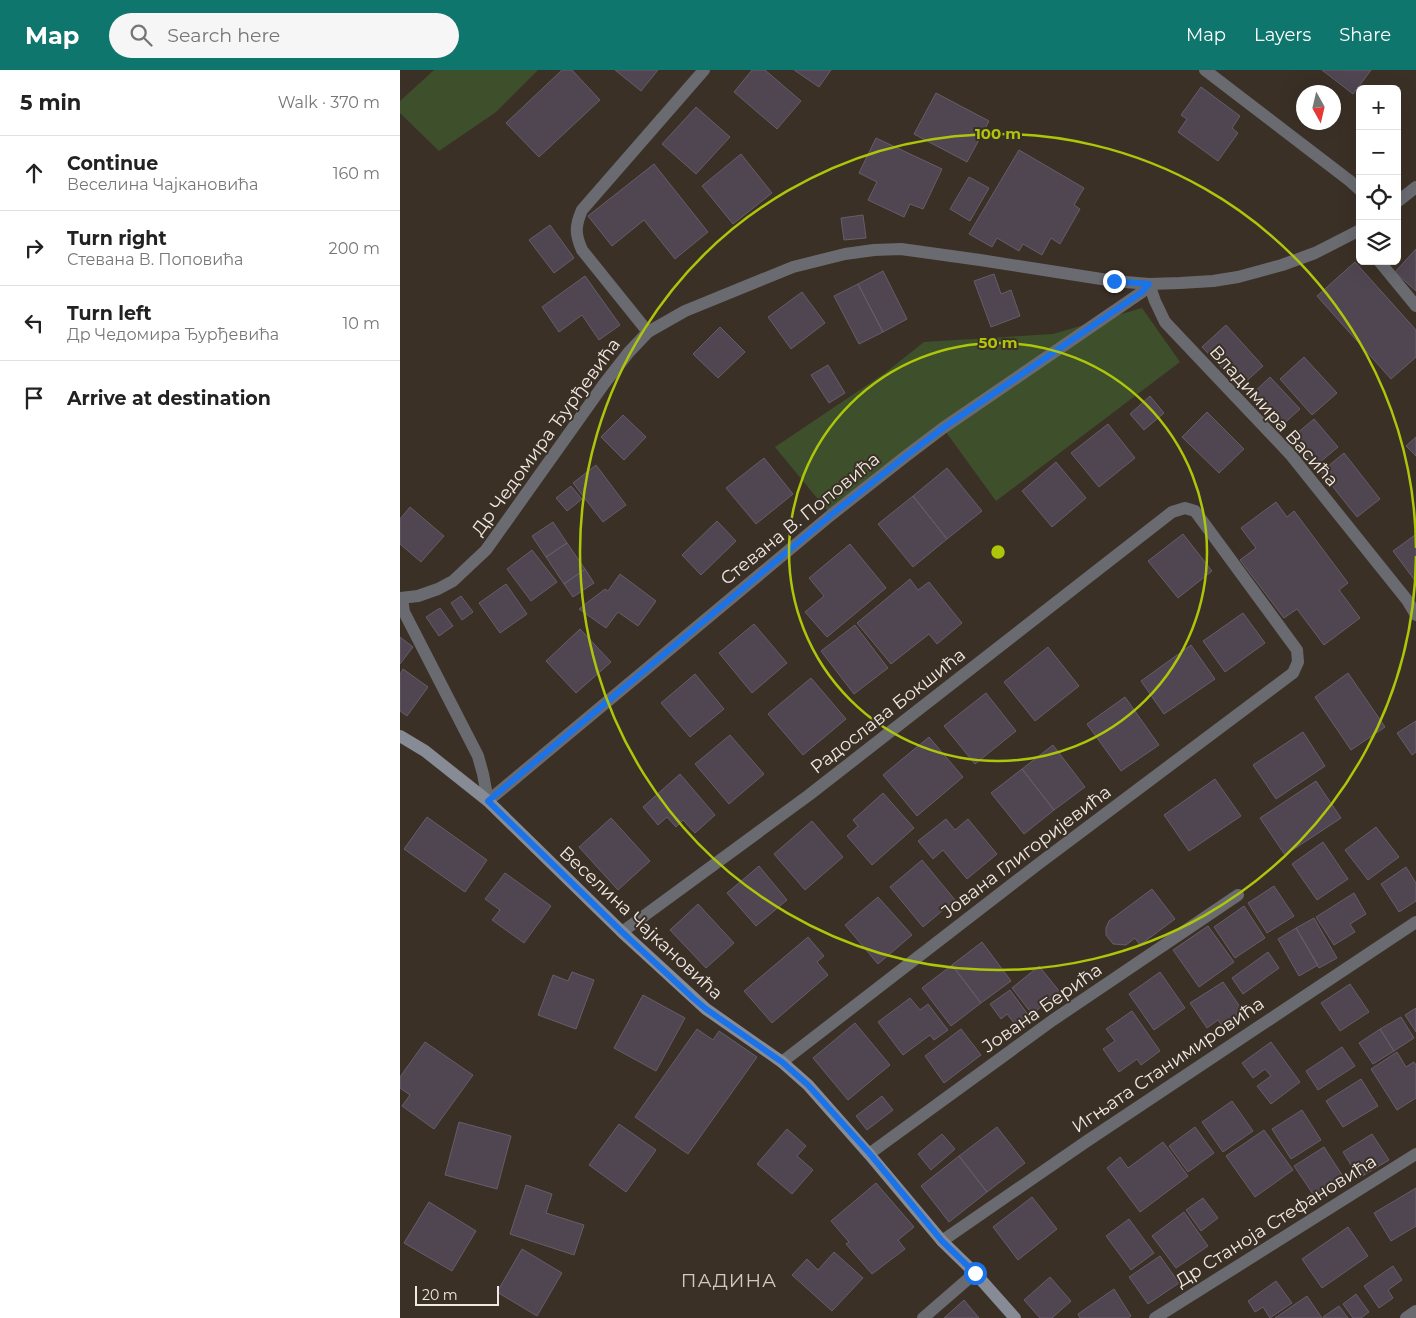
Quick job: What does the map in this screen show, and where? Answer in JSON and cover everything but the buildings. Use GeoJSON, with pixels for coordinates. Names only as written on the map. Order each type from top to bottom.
{"type":"FeatureCollection","features":[{"type":"Feature","properties":{"kind":"street"},"geometry":{"type":"LineString","coordinates":[[648,332],[582,250],[577,235],[577,223],[582,210],[704,70]]}},
{"type":"Feature","properties":{"kind":"street"},"geometry":{"type":"LineString","coordinates":[[1205,70],[1356,186]]}},
{"type":"Feature","properties":{"kind":"street"},"geometry":{"type":"LineString","coordinates":[[1401,199],[1416,188]]}},
{"type":"Feature","properties":{"kind":"street","name":"Др Чедомира Ђурђевића"},"geometry":{"type":"LineString","coordinates":[[488,801],[478,756],[404,612],[401,598],[418,596],[453,581],[486,550],[604,384],[629,352],[648,332],[685,311],[793,267],[844,254],[874,250],[908,250],[1114,281],[1149,284],[1213,281],[1238,277],[1282,265],[1315,253],[1356,234]]}},
{"type":"Feature","properties":{"kind":"street"},"geometry":{"type":"LineString","coordinates":[[1382,265],[1416,306]]}},
{"type":"Feature","properties":{"kind":"street","name":"Владимира Васића"},"geometry":{"type":"LineString","coordinates":[[1149,284],[1165,322],[1290,454],[1416,615]]}},
{"type":"Feature","properties":{"kind":"street","name":"Стевана В. Поповића"},"geometry":{"type":"LineString","coordinates":[[488,801],[831,515],[906,456],[943,428],[1142,292],[1149,284]]}},
{"type":"Feature","properties":{"kind":"street","name":"Радослава Бокшића"},"geometry":{"type":"LineString","coordinates":[[622,932],[809,795],[1172,512],[1185,508],[1195,511],[1297,650],[1298,662],[1293,673]]}},
{"type":"Feature","properties":{"kind":"street","name":"Јована Глигоријевића"},"geometry":{"type":"LineString","coordinates":[[782,1062],[1037,865],[1293,673]]}},
{"type":"Feature","properties":{"kind":"street","name":"Веселина Чајкановића"},"geometry":{"type":"LineString","coordinates":[[400,736],[425,751],[488,801],[622,932],[706,1009],[782,1062],[808,1085],[870,1154],[942,1241],[975,1273],[1015,1318]]}},
{"type":"Feature","properties":{"kind":"street","name":"Јована Берића"},"geometry":{"type":"LineString","coordinates":[[870,1154],[1053,1020],[1238,895]]}},
{"type":"Feature","properties":{"kind":"street","name":"Игњата Станимировића"},"geometry":{"type":"LineString","coordinates":[[942,1241],[1095,1135],[1416,922]]}},
{"type":"Feature","properties":{"kind":"street","name":"Др Станоја Стефановића"},"geometry":{"type":"LineString","coordinates":[[1155,1318],[1416,1154]]}},
{"type":"Feature","properties":{"kind":"street"},"geometry":{"type":"LineString","coordinates":[[923,1318],[975,1273]]}},
{"type":"Feature","properties":{"kind":"street"},"geometry":{"type":"LineString","coordinates":[[1406,1318],[1416,1311]]}},
{"type":"Feature","properties":{"kind":"green space"},"geometry":{"type":"Polygon","coordinates":[[[434,70],[538,70],[496,112],[439,151],[400,113],[400,101],[434,70]]]}},
{"type":"Feature","properties":{"kind":"green space"},"geometry":{"type":"Polygon","coordinates":[[[1142,308],[1180,362],[996,501],[943,428],[831,515],[775,447],[885,373],[924,342],[1053,334],[1142,308]]]}},
{"type":"Feature","properties":{"kind":"district","name":"ПАДИНА"},"geometry":{"type":"Point","coordinates":[729,1280]}},
{"type":"Feature","properties":{"kind":"route"},"geometry":{"type":"LineString","coordinates":[[975,1273],[942,1241],[870,1154],[808,1085],[782,1062],[693,998],[622,932],[488,801],[831,515],[906,456],[943,428],[1142,292],[1149,284],[1114,281]]}}]}
